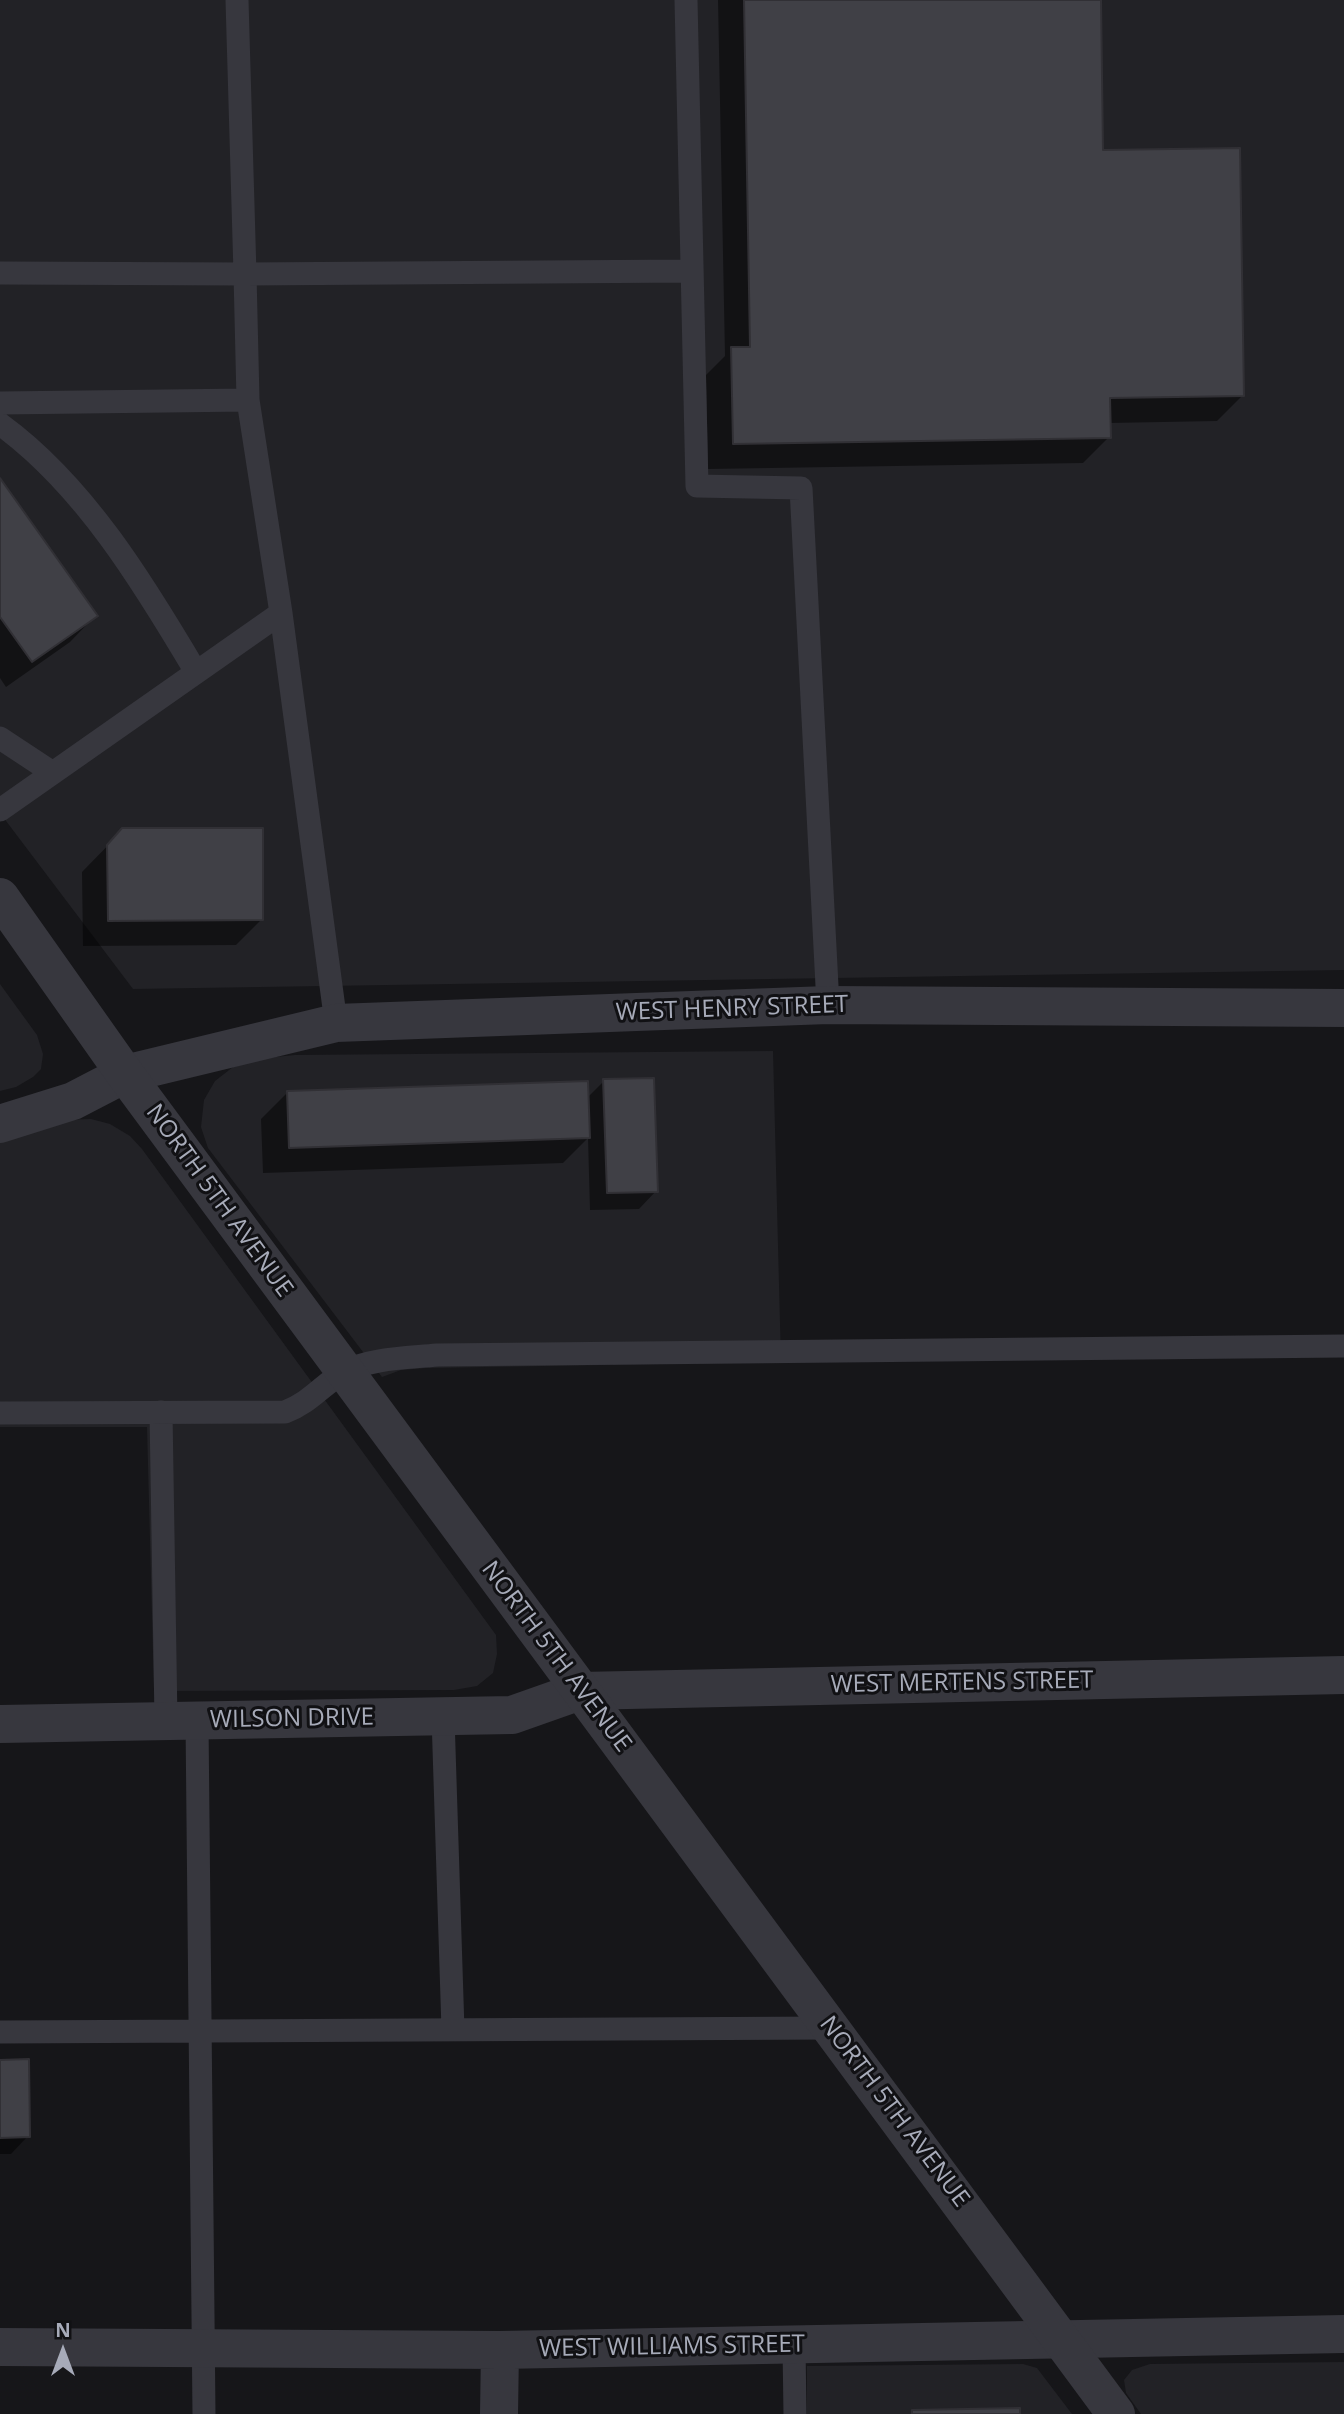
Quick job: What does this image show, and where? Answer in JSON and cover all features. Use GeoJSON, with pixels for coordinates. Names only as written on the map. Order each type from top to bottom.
{"type":"FeatureCollection","features":[{"type":"Feature","properties":{"kind":"street","name":"NORTH 5TH AVENUE"},"geometry":{"type":"LineString","coordinates":[[0,897],[125,1074],[1116,2414]]}},
{"type":"Feature","properties":{"kind":"street","name":"WEST HENRY STREET"},"geometry":{"type":"LineString","coordinates":[[0,1125],[72,1101],[125,1074],[336,1023],[828,1005],[1344,1008]]}},
{"type":"Feature","properties":{"kind":"street","name":"WEST MERTENS STREET"},"geometry":{"type":"LineString","coordinates":[[580,1691],[1344,1675]]}},
{"type":"Feature","properties":{"kind":"street","name":"WILSON DRIVE"},"geometry":{"type":"LineString","coordinates":[[0,1724],[512,1715],[580,1691]]}},
{"type":"Feature","properties":{"kind":"street","name":"WEST WILLIAMS STREET"},"geometry":{"type":"LineString","coordinates":[[0,2347],[500,2350],[1065,2342],[1344,2334]]}},
{"type":"Feature","properties":{"kind":"street"},"geometry":{"type":"LineString","coordinates":[[499,2414],[500,2350]]}},
{"type":"Feature","properties":{"kind":"lane"},"geometry":{"type":"LineString","coordinates":[[237,0],[248,400],[281,613],[336,1023]]}},
{"type":"Feature","properties":{"kind":"lane"},"geometry":{"type":"LineString","coordinates":[[686,0],[696,486],[801,488],[828,1005]]}},
{"type":"Feature","properties":{"kind":"lane"},"geometry":{"type":"LineString","coordinates":[[0,273],[690,271]]}},
{"type":"Feature","properties":{"kind":"lane"},"geometry":{"type":"LineString","coordinates":[[0,403],[248,400]]}},
{"type":"Feature","properties":{"kind":"lane"},"geometry":{"type":"LineString","coordinates":[[0,424],[24,441],[105,530],[196,672]]}},
{"type":"Feature","properties":{"kind":"lane"},"geometry":{"type":"LineString","coordinates":[[0,810],[281,613]]}},
{"type":"Feature","properties":{"kind":"lane"},"geometry":{"type":"LineString","coordinates":[[0,738],[53,773]]}},
{"type":"Feature","properties":{"kind":"lane"},"geometry":{"type":"LineString","coordinates":[[0,1413],[285,1412],[304,1405],[345,1372],[389,1360],[437,1355],[1344,1346]]}},
{"type":"Feature","properties":{"kind":"lane"},"geometry":{"type":"LineString","coordinates":[[161,1412],[200,2031],[204,2414]]}},
{"type":"Feature","properties":{"kind":"lane"},"geometry":{"type":"LineString","coordinates":[[443,1717],[453,2030]]}},
{"type":"Feature","properties":{"kind":"lane"},"geometry":{"type":"LineString","coordinates":[[0,2032],[831,2028]]}},
{"type":"Feature","properties":{"kind":"lane"},"geometry":{"type":"LineString","coordinates":[[794,2346],[795,2414]]}},
{"type":"Feature","properties":{"kind":"shaded area"},"geometry":{"type":"Polygon","coordinates":[[[0,0],[1344,0],[1344,970],[133,989],[0,813],[0,0]]]}},
{"type":"Feature","properties":{"kind":"shaded area"},"geometry":{"type":"Polygon","coordinates":[[[0,984],[37,1035],[43,1054],[41,1069],[33,1077],[16,1087],[0,1091],[0,984]]]}},
{"type":"Feature","properties":{"kind":"shaded area"},"geometry":{"type":"Polygon","coordinates":[[[773,1051],[781,1362],[426,1368],[401,1370],[382,1377],[208,1148],[201,1127],[204,1100],[215,1081],[233,1067],[255,1059],[295,1055],[773,1051]]]}},
{"type":"Feature","properties":{"kind":"shaded area"},"geometry":{"type":"Polygon","coordinates":[[[91,1119],[110,1124],[130,1136],[142,1149],[496,1635],[497,1654],[493,1673],[477,1686],[454,1690],[154,1691],[147,1427],[0,1427],[0,1139],[63,1120],[91,1119]]]}},
{"type":"Feature","properties":{"kind":"shaded area"},"geometry":{"type":"Polygon","coordinates":[[[1344,2362],[1344,2414],[1141,2414],[1126,2393],[1124,2380],[1132,2370],[1150,2364],[1344,2362]]]}},
{"type":"Feature","properties":{"kind":"shaded area"},"geometry":{"type":"Polygon","coordinates":[[[1023,2364],[1037,2368],[1072,2414],[807,2414],[807,2366],[1023,2364]]]}},
{"type":"Feature","properties":{"kind":"building"},"geometry":{"type":"Polygon","coordinates":[[[744,0],[1101,0],[1103,150],[1240,148],[1244,396],[1110,398],[1111,438],[733,444],[731,347],[750,347],[744,0]]]}},
{"type":"Feature","properties":{"kind":"building"},"geometry":{"type":"Polygon","coordinates":[[[0,478],[98,616],[32,662],[0,617],[0,478]]]}},
{"type":"Feature","properties":{"kind":"building"},"geometry":{"type":"Polygon","coordinates":[[[122,828],[263,828],[263,920],[108,921],[107,845],[122,828]]]}},
{"type":"Feature","properties":{"kind":"building"},"geometry":{"type":"Polygon","coordinates":[[[654,1078],[658,1192],[607,1193],[603,1079],[654,1078]]]}},
{"type":"Feature","properties":{"kind":"building"},"geometry":{"type":"Polygon","coordinates":[[[588,1081],[590,1138],[289,1148],[287,1091],[588,1081]]]}},
{"type":"Feature","properties":{"kind":"building"},"geometry":{"type":"Polygon","coordinates":[[[29,2059],[30,2137],[0,2138],[0,2060],[29,2059]]]}},
{"type":"Feature","properties":{"kind":"building"},"geometry":{"type":"Polygon","coordinates":[[[1020,2408],[1020,2414],[912,2414],[912,2410],[1020,2408]]]}}]}
